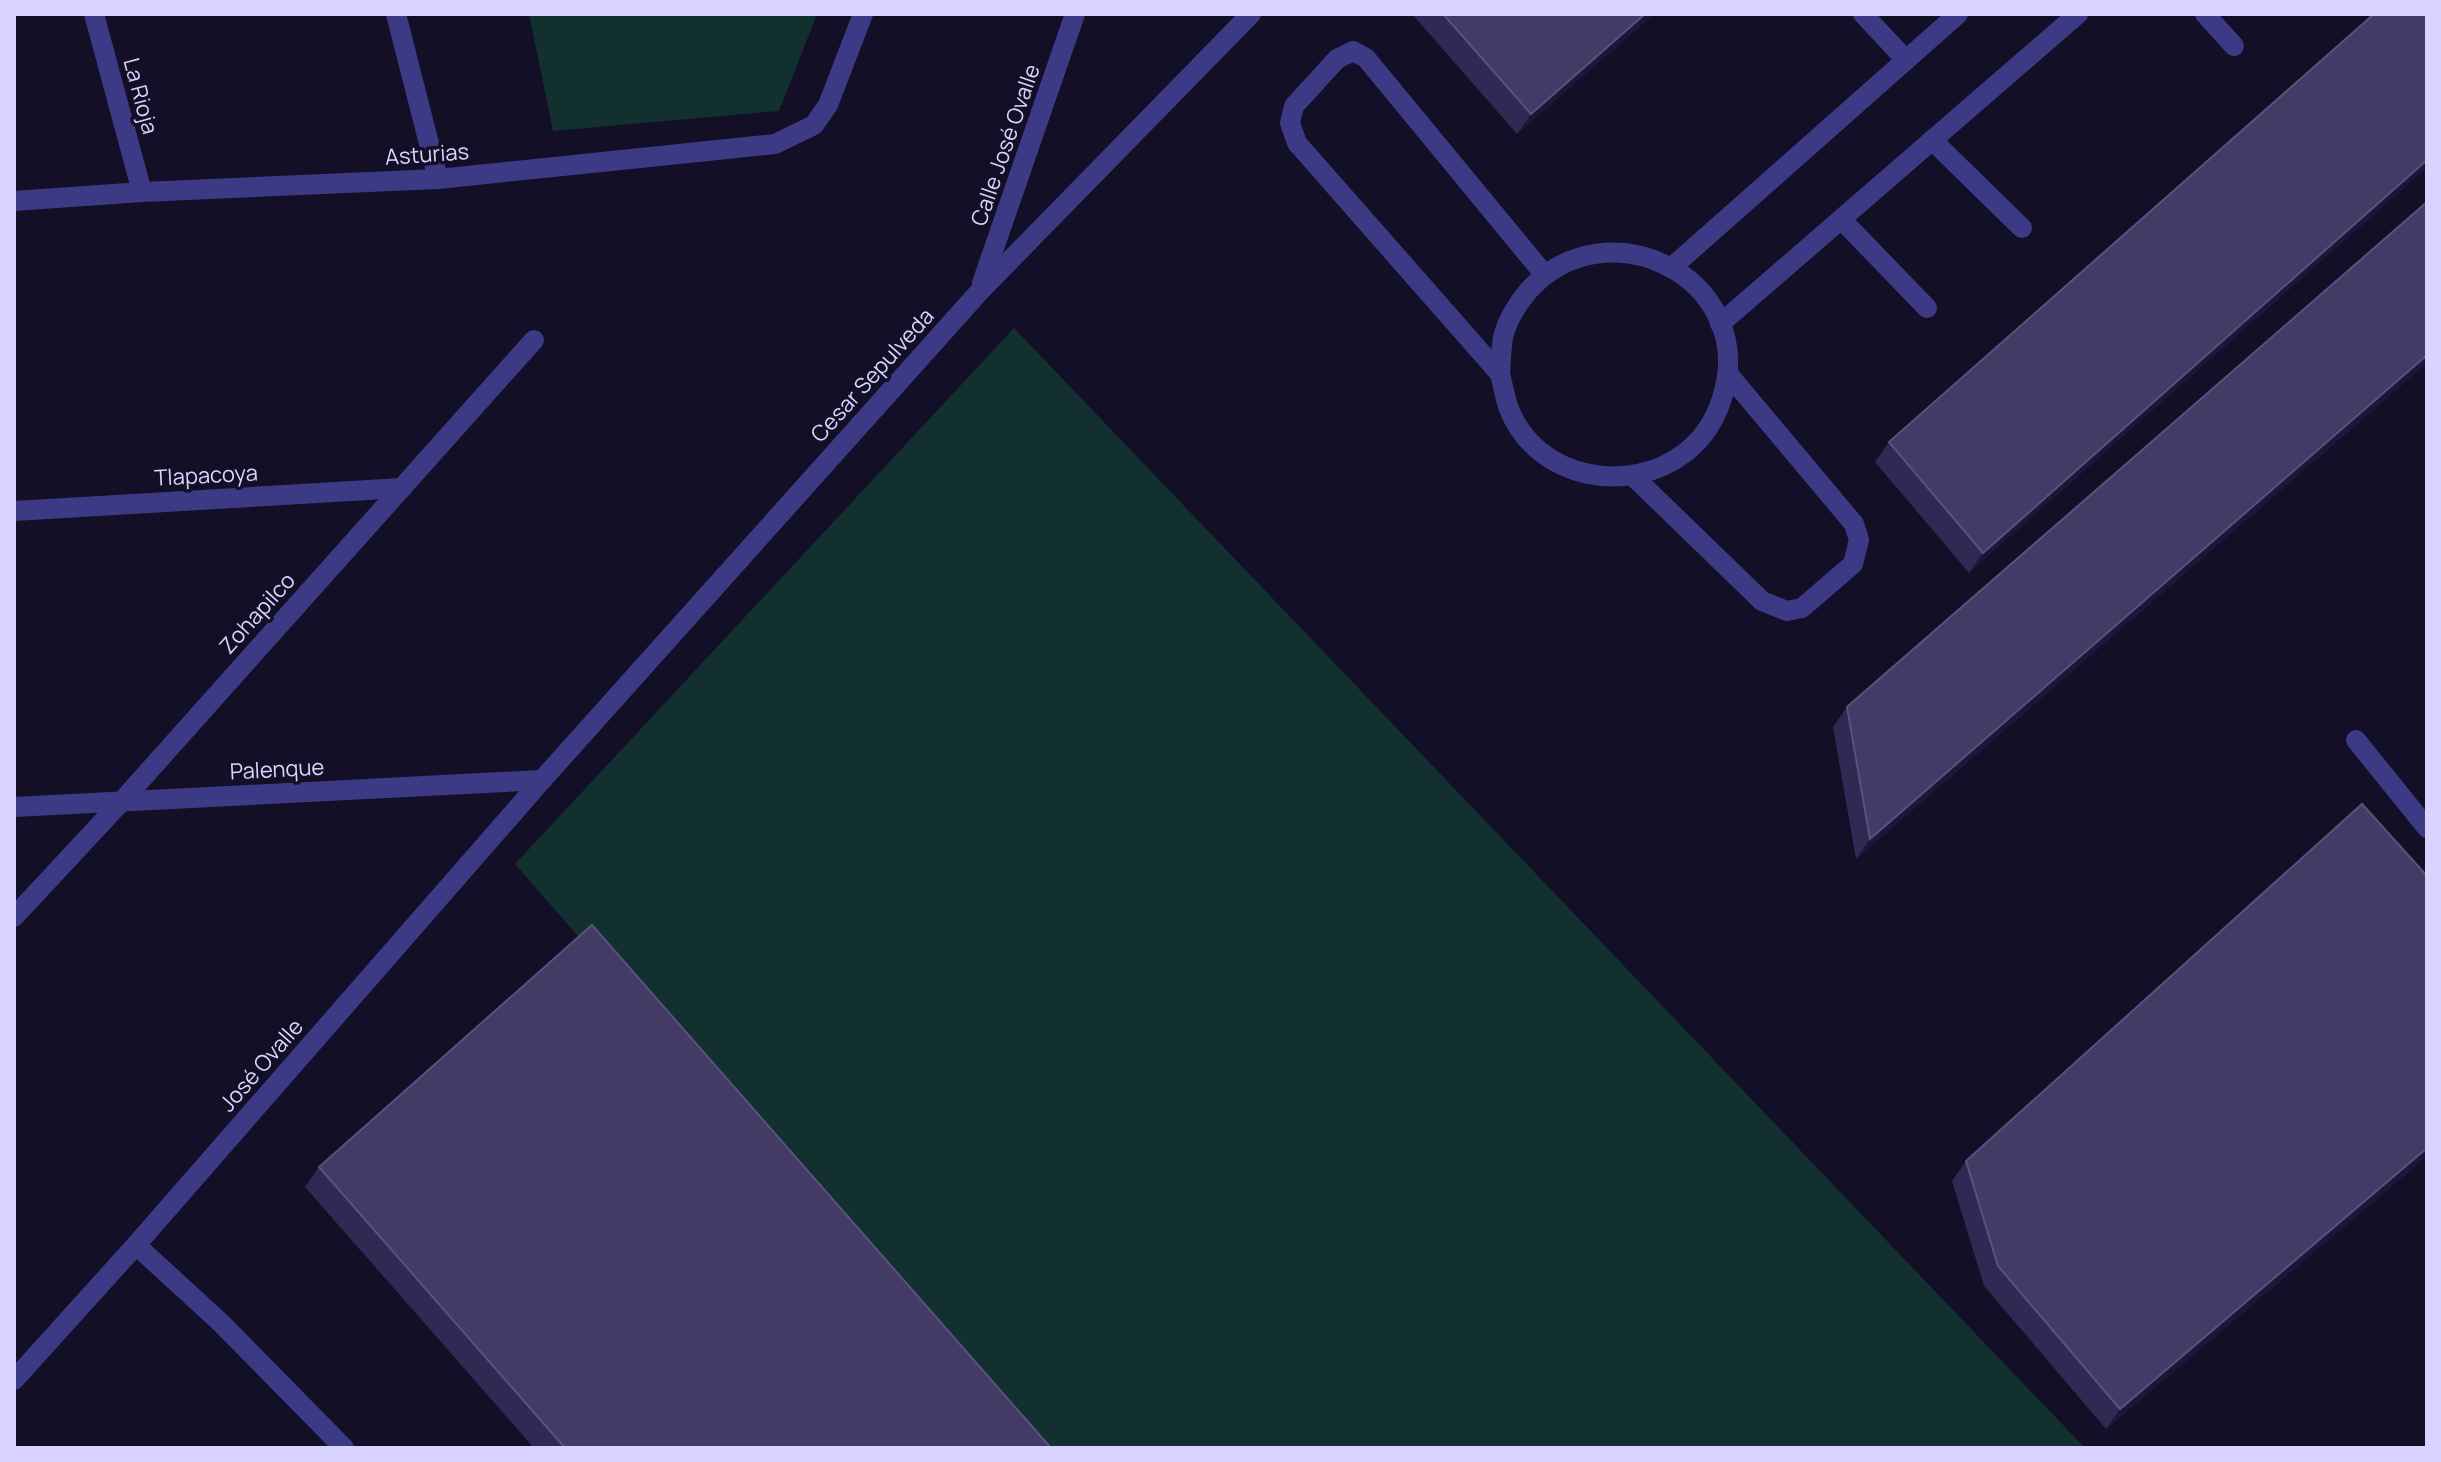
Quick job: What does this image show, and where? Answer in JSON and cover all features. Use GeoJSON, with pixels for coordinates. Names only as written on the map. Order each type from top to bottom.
{"type":"FeatureCollection","features":[{"type":"Feature","properties":{"kind":"street","name":"La Rioja"},"geometry":{"type":"LineString","coordinates":[[94,14],[142,192]]}},
{"type":"Feature","properties":{"kind":"street"},"geometry":{"type":"LineString","coordinates":[[396,14],[438,179]]}},
{"type":"Feature","properties":{"kind":"street","name":"Asturias"},"geometry":{"type":"LineString","coordinates":[[14,201],[438,179],[775,144],[814,125],[828,105],[863,14]]}},
{"type":"Feature","properties":{"kind":"street","name":"Calle José Ovalle"},"geometry":{"type":"LineString","coordinates":[[980,291],[1075,14]]}},
{"type":"Feature","properties":{"kind":"street","name":"Cesar Sepulveda"},"geometry":{"type":"LineString","coordinates":[[542,780],[980,291],[1251,14]]}},
{"type":"Feature","properties":{"kind":"street"},"geometry":{"type":"LineString","coordinates":[[1863,14],[1906,60]]}},
{"type":"Feature","properties":{"kind":"street"},"geometry":{"type":"LineString","coordinates":[[1671,268],[1958,14]]}},
{"type":"Feature","properties":{"kind":"street"},"geometry":{"type":"LineString","coordinates":[[1720,324],[2078,14]]}},
{"type":"Feature","properties":{"kind":"street"},"geometry":{"type":"LineString","coordinates":[[2205,14],[2234,46]]}},
{"type":"Feature","properties":{"kind":"street"},"geometry":{"type":"LineString","coordinates":[[1500,374],[1297,143],[1290,123],[1294,106],[1337,59],[1353,51],[1366,58],[1544,274]]}},
{"type":"Feature","properties":{"kind":"street"},"geometry":{"type":"LineString","coordinates":[[1932,140],[2022,228]]}},
{"type":"Feature","properties":{"kind":"street"},"geometry":{"type":"LineString","coordinates":[[1841,219],[1927,308]]}},
{"type":"Feature","properties":{"kind":"street"},"geometry":{"type":"LineString","coordinates":[[1615,251],[1652,257],[1671,268],[1685,275],[1710,303],[1725,337],[1729,375],[1719,411],[1698,442],[1669,465],[1634,477],[1597,477],[1561,465],[1530,442],[1510,411],[1500,374],[1503,336],[1519,302],[1544,274],[1578,256],[1615,251]]}},
{"type":"Feature","properties":{"kind":"street","name":"Zohapilco"},"geometry":{"type":"LineString","coordinates":[[14,917],[122,801],[534,340]]}},
{"type":"Feature","properties":{"kind":"street"},"geometry":{"type":"LineString","coordinates":[[1634,477],[1762,601],[1787,611],[1802,608],[1853,564],[1859,540],[1854,524],[1729,375]]}},
{"type":"Feature","properties":{"kind":"street","name":"Tlapacoya"},"geometry":{"type":"LineString","coordinates":[[14,511],[402,488]]}},
{"type":"Feature","properties":{"kind":"street"},"geometry":{"type":"LineString","coordinates":[[2356,740],[2427,828]]}},
{"type":"Feature","properties":{"kind":"street","name":"Palenque"},"geometry":{"type":"LineString","coordinates":[[14,807],[542,780]]}},
{"type":"Feature","properties":{"kind":"street","name":"José Ovalle"},"geometry":{"type":"LineString","coordinates":[[14,1380],[136,1245],[542,780]]}},
{"type":"Feature","properties":{"kind":"street"},"geometry":{"type":"LineString","coordinates":[[136,1245],[221,1323],[344,1448]]}},
{"type":"Feature","properties":{"kind":"green space"},"geometry":{"type":"Polygon","coordinates":[[[529,14],[817,14],[779,111],[553,131],[529,14]]]}},
{"type":"Feature","properties":{"kind":"green space"},"geometry":{"type":"Polygon","coordinates":[[[1014,328],[2085,1448],[1025,1448],[515,864],[1014,328]]]}},
{"type":"Feature","properties":{"kind":"building"},"geometry":{"type":"Polygon","coordinates":[[[1443,14],[1645,14],[1531,114],[1443,14]]]}},
{"type":"Feature","properties":{"kind":"building"},"geometry":{"type":"Polygon","coordinates":[[[2374,14],[2427,14],[2427,160],[1983,553],[1889,442],[2374,14]]]}},
{"type":"Feature","properties":{"kind":"building"},"geometry":{"type":"Polygon","coordinates":[[[2427,202],[2427,355],[1870,839],[1847,707],[2427,202]]]}},
{"type":"Feature","properties":{"kind":"building"},"geometry":{"type":"Polygon","coordinates":[[[2362,804],[2427,876],[2427,1148],[2120,1409],[1998,1266],[1966,1161],[2362,804]]]}},
{"type":"Feature","properties":{"kind":"building"},"geometry":{"type":"Polygon","coordinates":[[[592,925],[1051,1448],[565,1448],[319,1167],[592,925]]]}}]}
